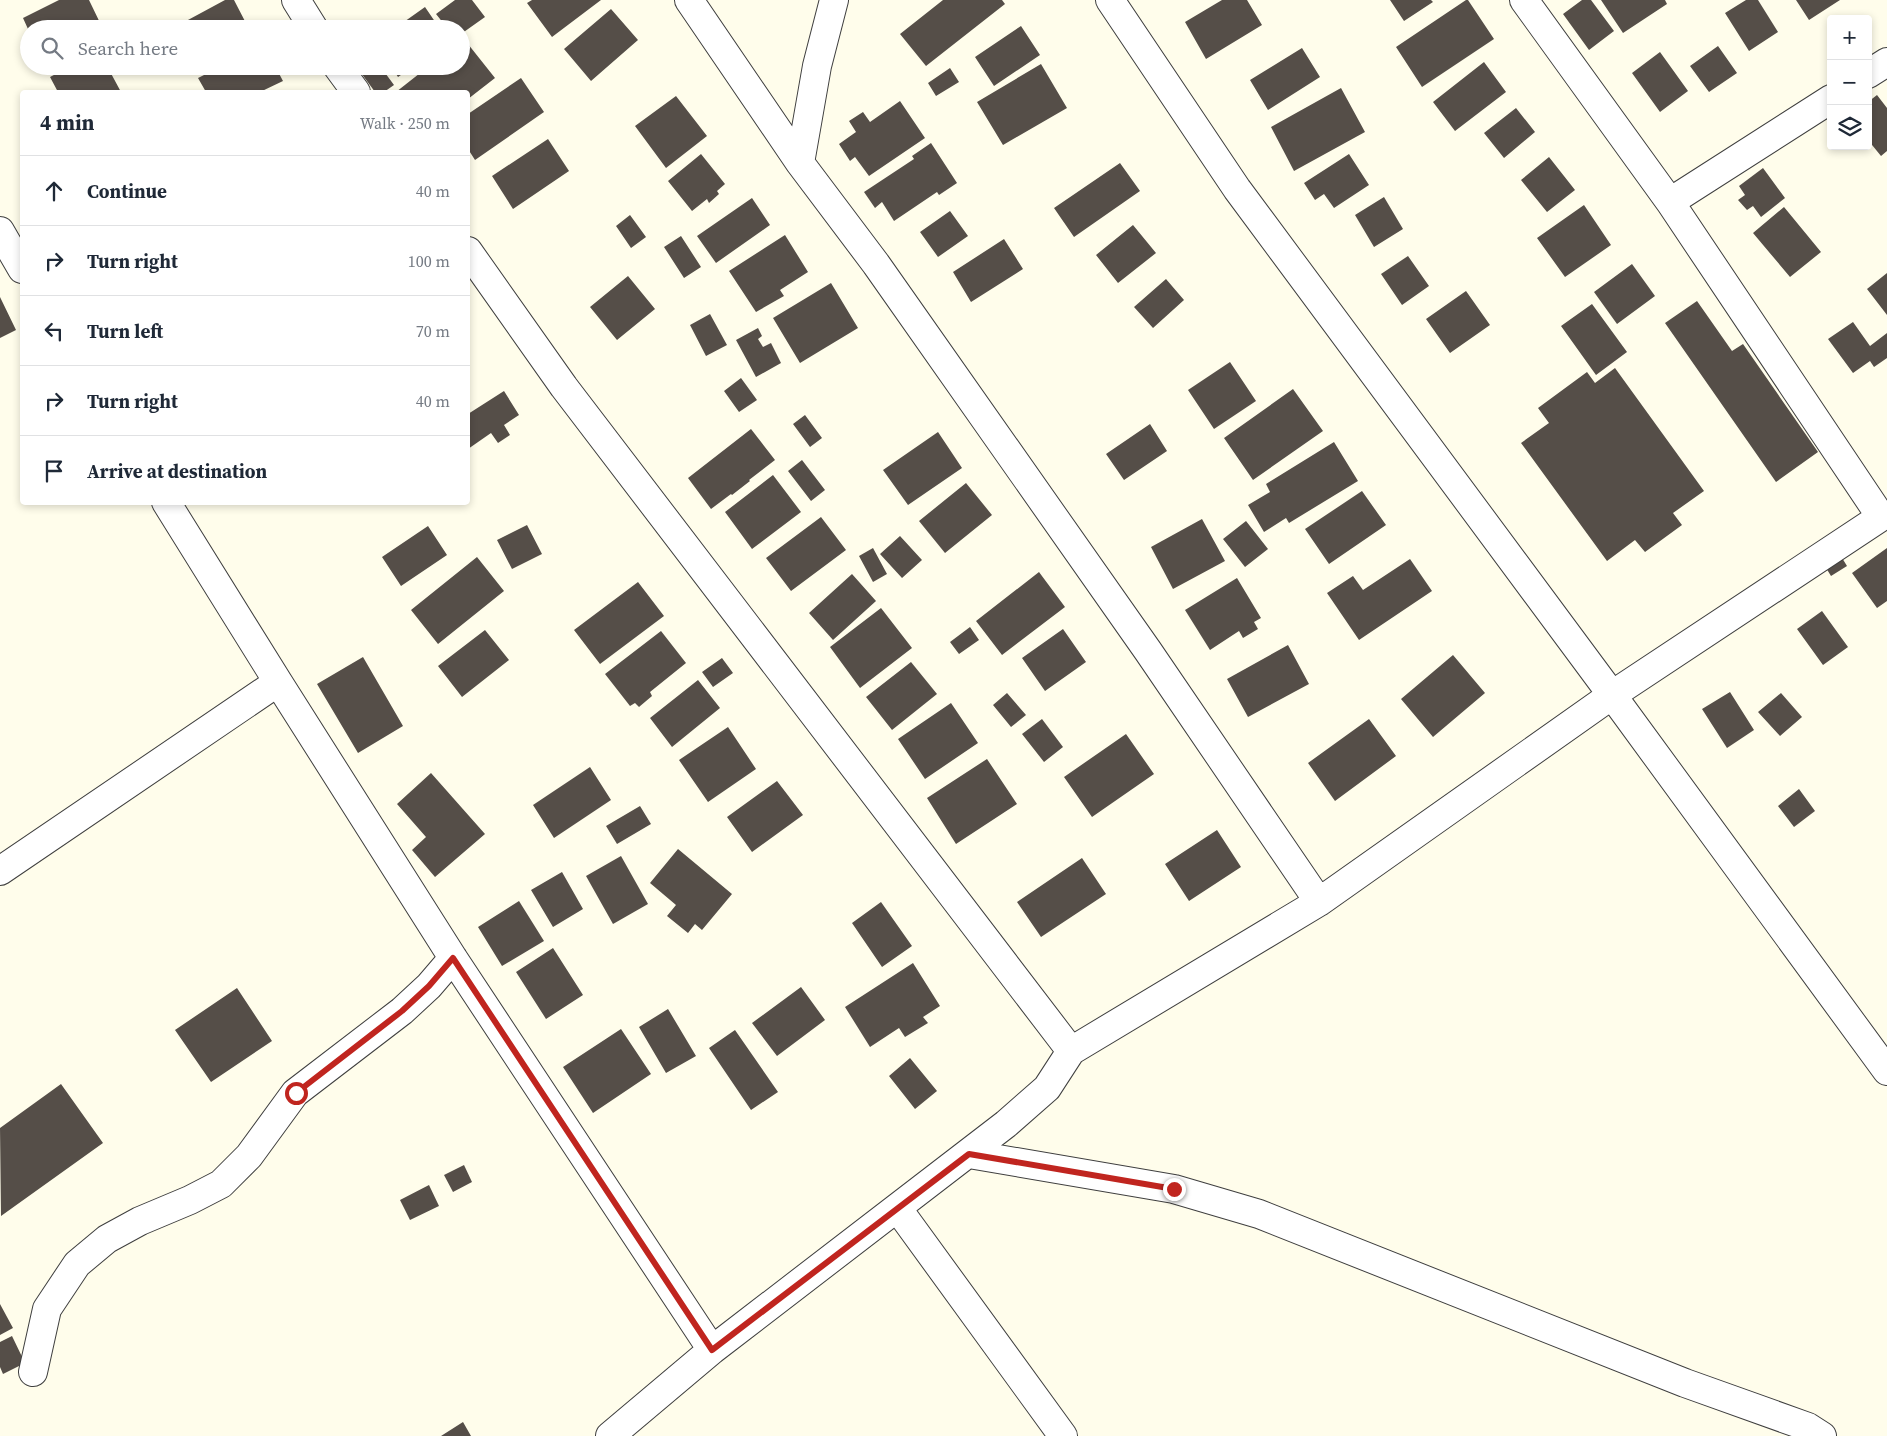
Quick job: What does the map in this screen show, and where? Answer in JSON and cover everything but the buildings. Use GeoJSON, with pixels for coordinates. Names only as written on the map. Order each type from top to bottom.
{"type":"FeatureCollection","features":[{"type":"Feature","properties":{"kind":"street"},"geometry":{"type":"LineString","coordinates":[[296,0],[308,20]]}},
{"type":"Feature","properties":{"kind":"street"},"geometry":{"type":"LineString","coordinates":[[689,0],[800,163],[882,272],[1142,643],[1319,902]]}},
{"type":"Feature","properties":{"kind":"street"},"geometry":{"type":"LineString","coordinates":[[800,163],[817,66],[834,0]]}},
{"type":"Feature","properties":{"kind":"street"},"geometry":{"type":"LineString","coordinates":[[1110,0],[1237,189],[1612,695],[1887,1071]]}},
{"type":"Feature","properties":{"kind":"street"},"geometry":{"type":"LineString","coordinates":[[610,1436],[712,1350],[898,1209],[1006,1124],[1047,1088],[1070,1051],[1319,902],[1612,695],[1884,515],[1670,202],[1524,0]]}},
{"type":"Feature","properties":{"kind":"street"},"geometry":{"type":"LineString","coordinates":[[1872,71],[1887,62]]}},
{"type":"Feature","properties":{"kind":"street"},"geometry":{"type":"LineString","coordinates":[[344,75],[355,90]]}},
{"type":"Feature","properties":{"kind":"street"},"geometry":{"type":"LineString","coordinates":[[1670,202],[1827,102]]}},
{"type":"Feature","properties":{"kind":"street"},"geometry":{"type":"LineString","coordinates":[[0,231],[20,266]]}},
{"type":"Feature","properties":{"kind":"street"},"geometry":{"type":"LineString","coordinates":[[470,253],[564,387],[1070,1051]]}},
{"type":"Feature","properties":{"kind":"street"},"geometry":{"type":"LineString","coordinates":[[168,505],[453,958],[712,1350]]}},
{"type":"Feature","properties":{"kind":"street"},"geometry":{"type":"LineString","coordinates":[[0,871],[278,682]]}},
{"type":"Feature","properties":{"kind":"street"},"geometry":{"type":"LineString","coordinates":[[33,1372],[47,1309],[77,1264],[107,1239],[140,1221],[190,1200],[221,1184],[249,1156],[296,1093],[402,1011],[429,986],[453,958]]}},
{"type":"Feature","properties":{"kind":"street"},"geometry":{"type":"LineString","coordinates":[[969,1154],[1174,1189],[1259,1214],[1685,1383],[1808,1427],[1822,1436]]}},
{"type":"Feature","properties":{"kind":"street"},"geometry":{"type":"LineString","coordinates":[[898,1209],[1063,1436]]}},
{"type":"Feature","properties":{"kind":"route"},"geometry":{"type":"LineString","coordinates":[[296,1093],[402,1011],[429,986],[453,958],[712,1350],[969,1154],[1174,1189]]}}]}
